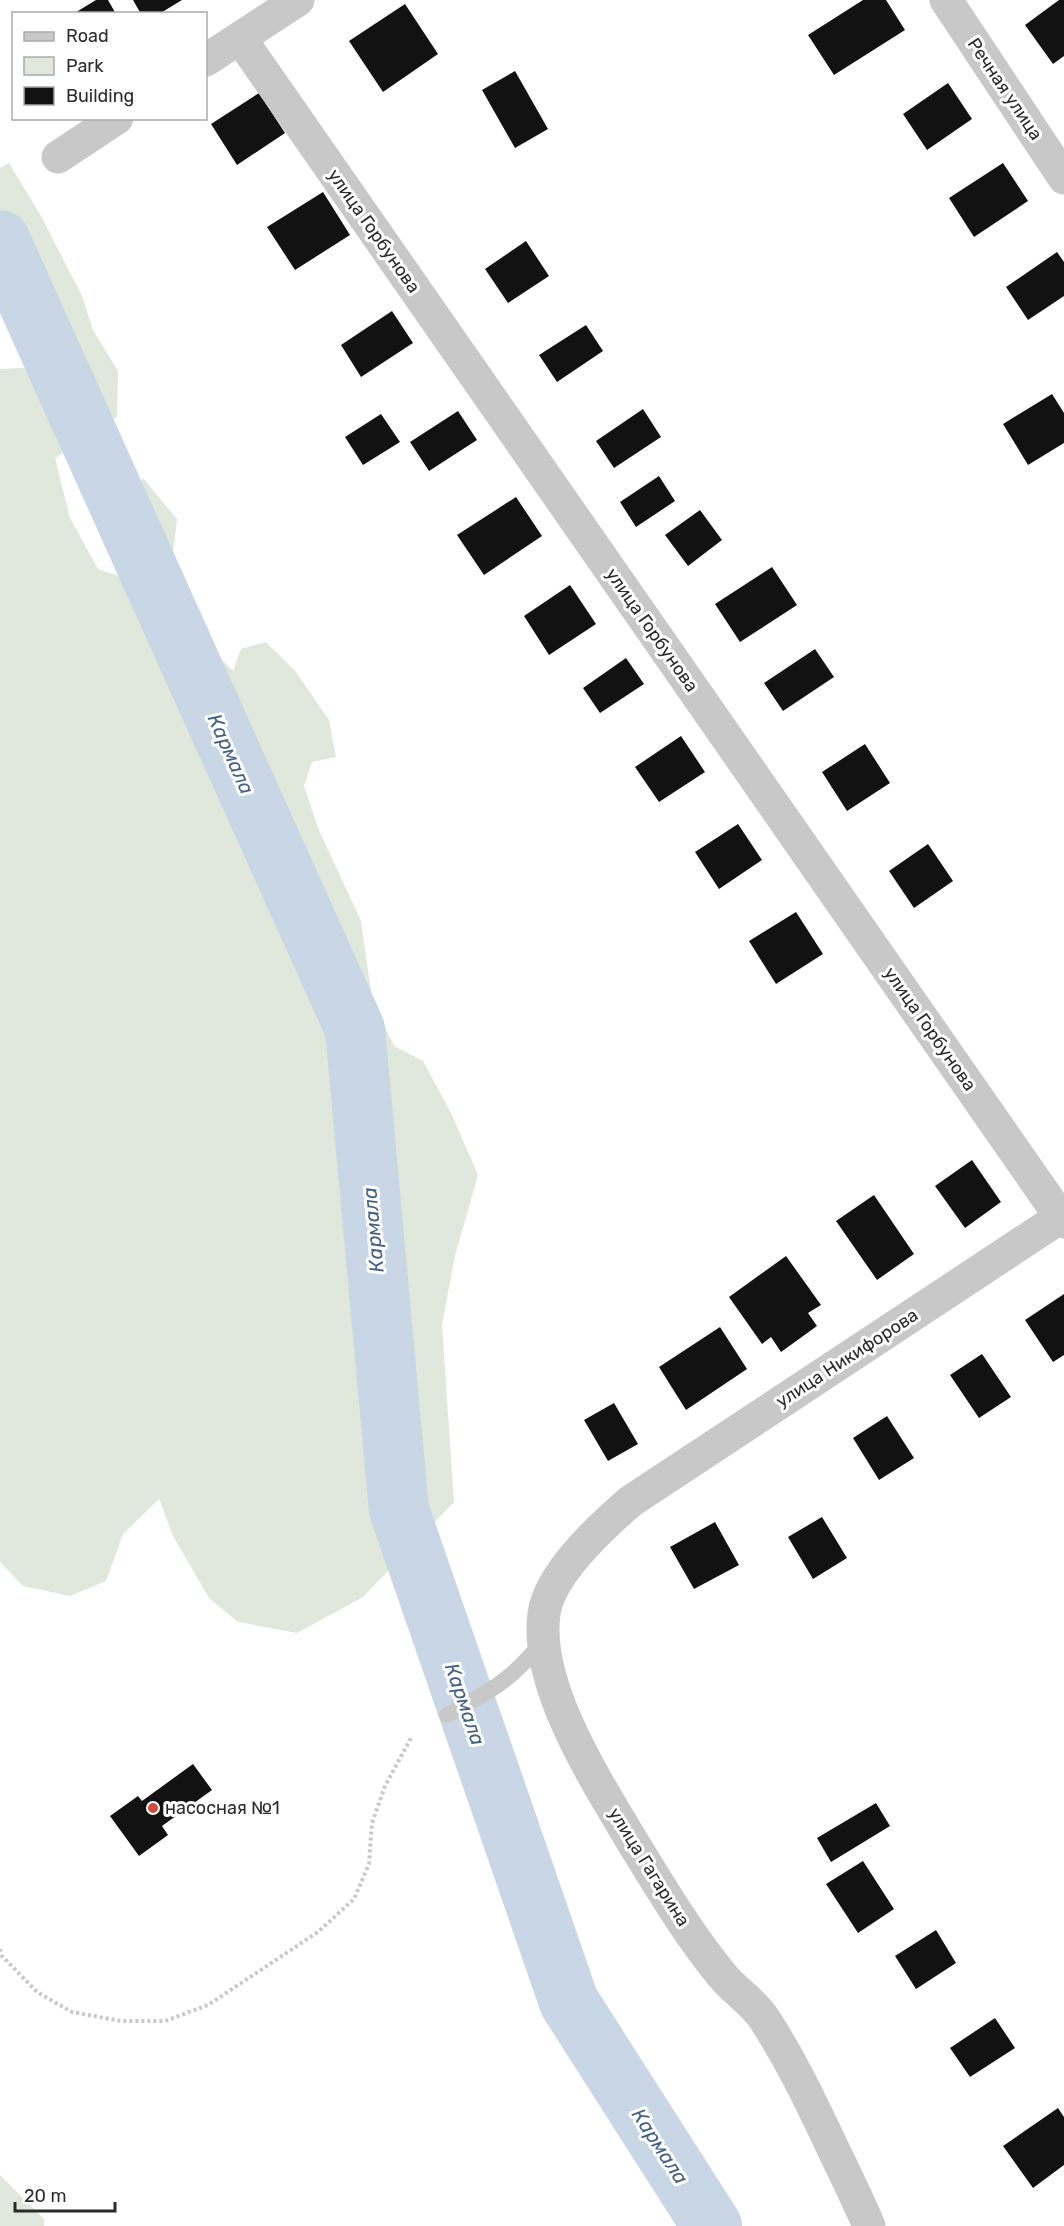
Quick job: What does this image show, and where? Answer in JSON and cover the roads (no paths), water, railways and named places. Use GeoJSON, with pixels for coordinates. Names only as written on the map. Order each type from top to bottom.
{"type":"FeatureCollection","features":[{"type":"Feature","properties":{"kind":"street"},"geometry":{"type":"LineString","coordinates":[[207,59],[298,0]]}},
{"type":"Feature","properties":{"kind":"street","name":"Речная улица"},"geometry":{"type":"LineString","coordinates":[[946,0],[1064,178]]}},
{"type":"Feature","properties":{"kind":"street","name":"улица Горбунова"},"geometry":{"type":"LineString","coordinates":[[240,38],[1063,1218]]}},
{"type":"Feature","properties":{"kind":"street"},"geometry":{"type":"LineString","coordinates":[[58,157],[114,120]]}},
{"type":"Feature","properties":{"kind":"street","name":"улица Никифорова"},"geometry":{"type":"LineString","coordinates":[[631,1501],[1063,1218]]}},
{"type":"Feature","properties":{"kind":"street","name":"улица Гагарина"},"geometry":{"type":"LineString","coordinates":[[631,1501],[595,1533],[556,1581],[548,1597],[544,1612],[542,1642],[555,1693],[570,1731],[596,1780],[668,1900],[722,1976],[764,2017],[796,2071],[869,2226]]}},
{"type":"Feature","properties":{"kind":"lane"},"geometry":{"type":"LineString","coordinates":[[447,1715],[507,1679],[524,1665],[542,1642]]}},
{"type":"Feature","properties":{"kind":"waterway","name":"Кармала"},"geometry":{"type":"LineString","coordinates":[[0,240],[355,1029],[399,1510],[569,2002],[712,2226]]}},
{"type":"Feature","properties":{"kind":"place","name":"насосная №1"},"geometry":{"type":"Point","coordinates":[153,1808]}}]}
